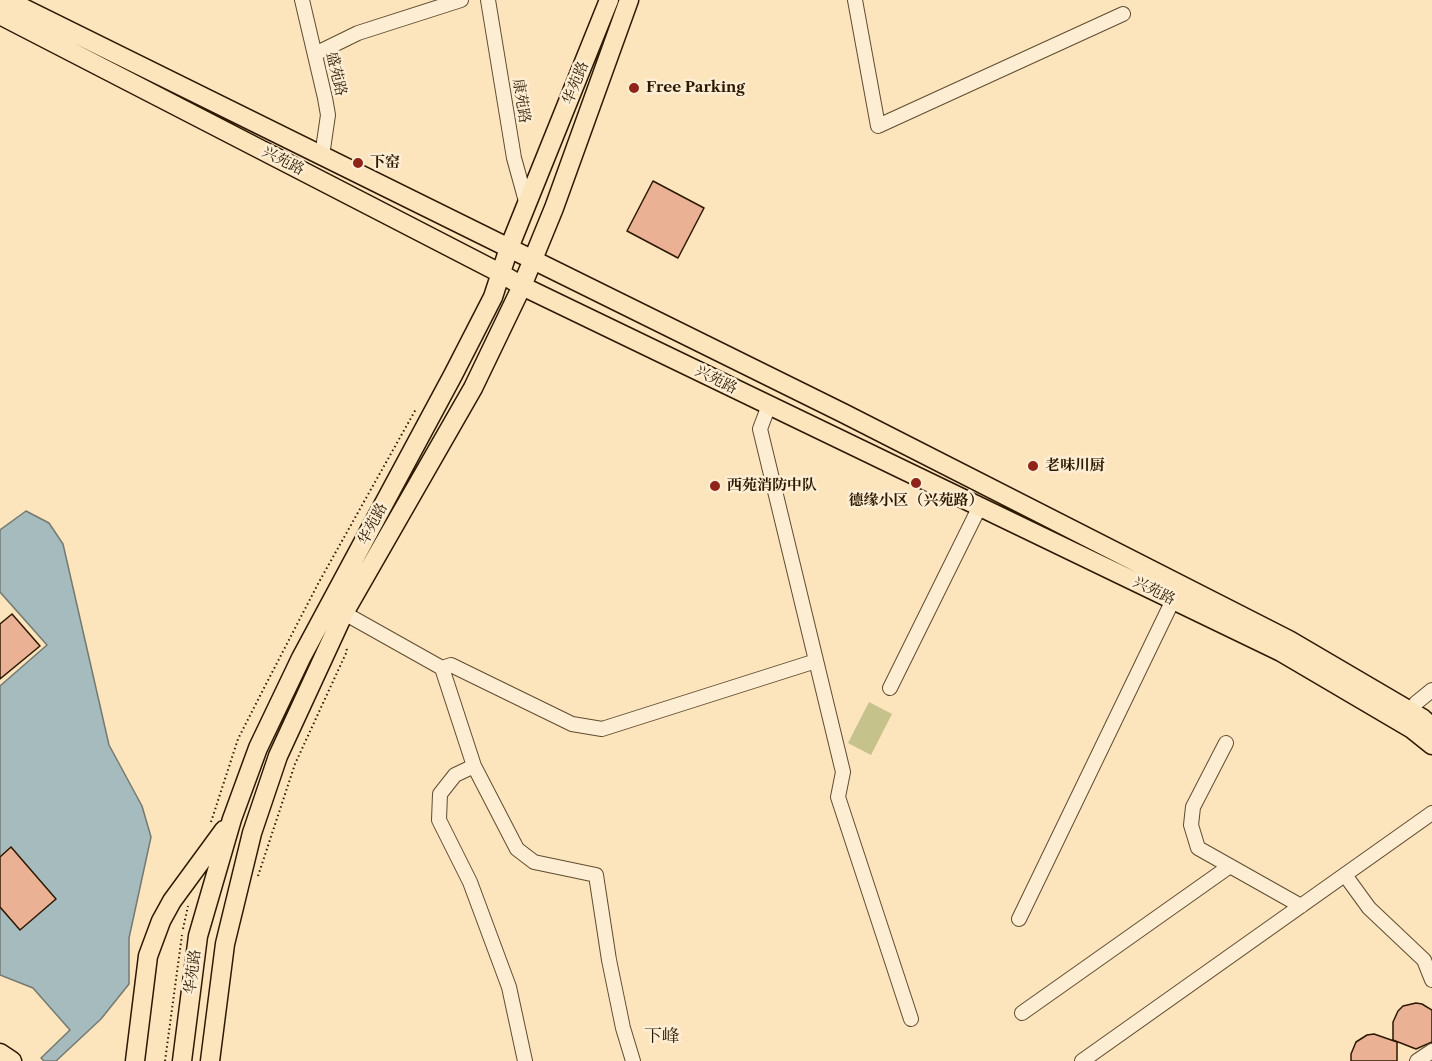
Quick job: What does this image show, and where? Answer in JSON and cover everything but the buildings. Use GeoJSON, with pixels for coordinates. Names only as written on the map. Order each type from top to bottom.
{"type":"FeatureCollection","features":[{"type":"Feature","properties":{"kind":"main road","name":"兴苑路"},"geometry":{"type":"LineString","coordinates":[[7,0],[843,413],[1289,640],[1411,712],[1432,727]]}},
{"type":"Feature","properties":{"kind":"main road","name":"华苑路"},"geometry":{"type":"LineString","coordinates":[[182,1061],[198,936],[232,819],[258,748],[301,658],[493,297],[509,248],[609,0]]}},
{"type":"Feature","properties":{"kind":"main road","name":"华苑路"},"geometry":{"type":"LineString","coordinates":[[210,1061],[225,944],[252,833],[278,756],[344,613],[473,388],[522,286],[554,208],[628,0]]}},
{"type":"Feature","properties":{"kind":"main road","name":"兴苑路"},"geometry":{"type":"LineString","coordinates":[[0,15],[522,286],[1281,651],[1412,729],[1432,745]]}},
{"type":"Feature","properties":{"kind":"main road"},"geometry":{"type":"LineString","coordinates":[[135,1061],[148,956],[161,921],[172,901],[232,819]]}},
{"type":"Feature","properties":{"kind":"main road"},"geometry":{"type":"LineString","coordinates":[[0,1053],[12,1061]]}},
{"type":"Feature","properties":{"kind":"street","name":"盛苑路"},"geometry":{"type":"LineString","coordinates":[[302,0],[328,115],[322,156]]}},
{"type":"Feature","properties":{"kind":"street"},"geometry":{"type":"LineString","coordinates":[[315,54],[358,33],[461,0]]}},
{"type":"Feature","properties":{"kind":"street","name":"康苑路"},"geometry":{"type":"LineString","coordinates":[[488,0],[514,158],[527,205]]}},
{"type":"Feature","properties":{"kind":"street"},"geometry":{"type":"LineString","coordinates":[[855,0],[878,126],[1123,15]]}},
{"type":"Feature","properties":{"kind":"street"},"geometry":{"type":"LineString","coordinates":[[769,405],[760,429],[843,772],[838,797],[911,1019]]}},
{"type":"Feature","properties":{"kind":"street"},"geometry":{"type":"LineString","coordinates":[[890,688],[980,506]]}},
{"type":"Feature","properties":{"kind":"street"},"geometry":{"type":"LineString","coordinates":[[1019,919],[1173,600]]}},
{"type":"Feature","properties":{"kind":"street"},"geometry":{"type":"LineString","coordinates":[[344,613],[442,668],[474,766],[517,849],[534,862],[596,875],[622,1028],[633,1061]]}},
{"type":"Feature","properties":{"kind":"street"},"geometry":{"type":"LineString","coordinates":[[442,668],[451,665],[572,724],[603,729],[816,661]]}},
{"type":"Feature","properties":{"kind":"street"},"geometry":{"type":"LineString","coordinates":[[1411,712],[1416,703],[1432,690]]}},
{"type":"Feature","properties":{"kind":"street"},"geometry":{"type":"LineString","coordinates":[[1226,742],[1193,807],[1191,825],[1198,848],[1301,906]]}},
{"type":"Feature","properties":{"kind":"street"},"geometry":{"type":"LineString","coordinates":[[474,766],[455,775],[440,794],[439,820],[470,882],[509,987],[525,1061]]}},
{"type":"Feature","properties":{"kind":"street"},"geometry":{"type":"LineString","coordinates":[[1082,1061],[1432,813]]}},
{"type":"Feature","properties":{"kind":"street"},"geometry":{"type":"LineString","coordinates":[[1022,1013],[1230,867]]}},
{"type":"Feature","properties":{"kind":"street"},"geometry":{"type":"LineString","coordinates":[[1345,875],[1369,908],[1424,960],[1432,980]]}},
{"type":"Feature","properties":{"kind":"street"},"geometry":{"type":"LineString","coordinates":[[1417,1061],[1432,1051]]}},
{"type":"Feature","properties":{"kind":"path"},"geometry":{"type":"LineString","coordinates":[[258,875],[295,764],[346,651],[346,642]]}},
{"type":"Feature","properties":{"kind":"shaded area"},"geometry":{"type":"Polygon","coordinates":[[[26,511],[49,523],[63,544],[109,745],[142,806],[151,837],[129,938],[129,984],[101,1019],[56,1061],[44,1061],[41,1058],[70,1030],[33,988],[0,975],[0,686],[47,645],[0,592],[0,530],[26,511]]]}},
{"type":"Feature","properties":{"kind":"shaded area"},"geometry":{"type":"Polygon","coordinates":[[[869,702],[892,714],[871,755],[848,743],[869,702]]]}},
{"type":"Feature","properties":{"kind":"place","name":"Free Parking"},"geometry":{"type":"Point","coordinates":[634,88]}},
{"type":"Feature","properties":{"kind":"place","name":"下窑"},"geometry":{"type":"Point","coordinates":[358,163]}},
{"type":"Feature","properties":{"kind":"place","name":"老味川厨"},"geometry":{"type":"Point","coordinates":[1033,466]}},
{"type":"Feature","properties":{"kind":"place","name":"德缘小区（兴苑路）"},"geometry":{"type":"Point","coordinates":[916,483]}},
{"type":"Feature","properties":{"kind":"place","name":"西苑消防中队"},"geometry":{"type":"Point","coordinates":[715,486]}},
{"type":"Feature","properties":{"kind":"district","name":"下峰"},"geometry":{"type":"Point","coordinates":[662,1037]}}]}
